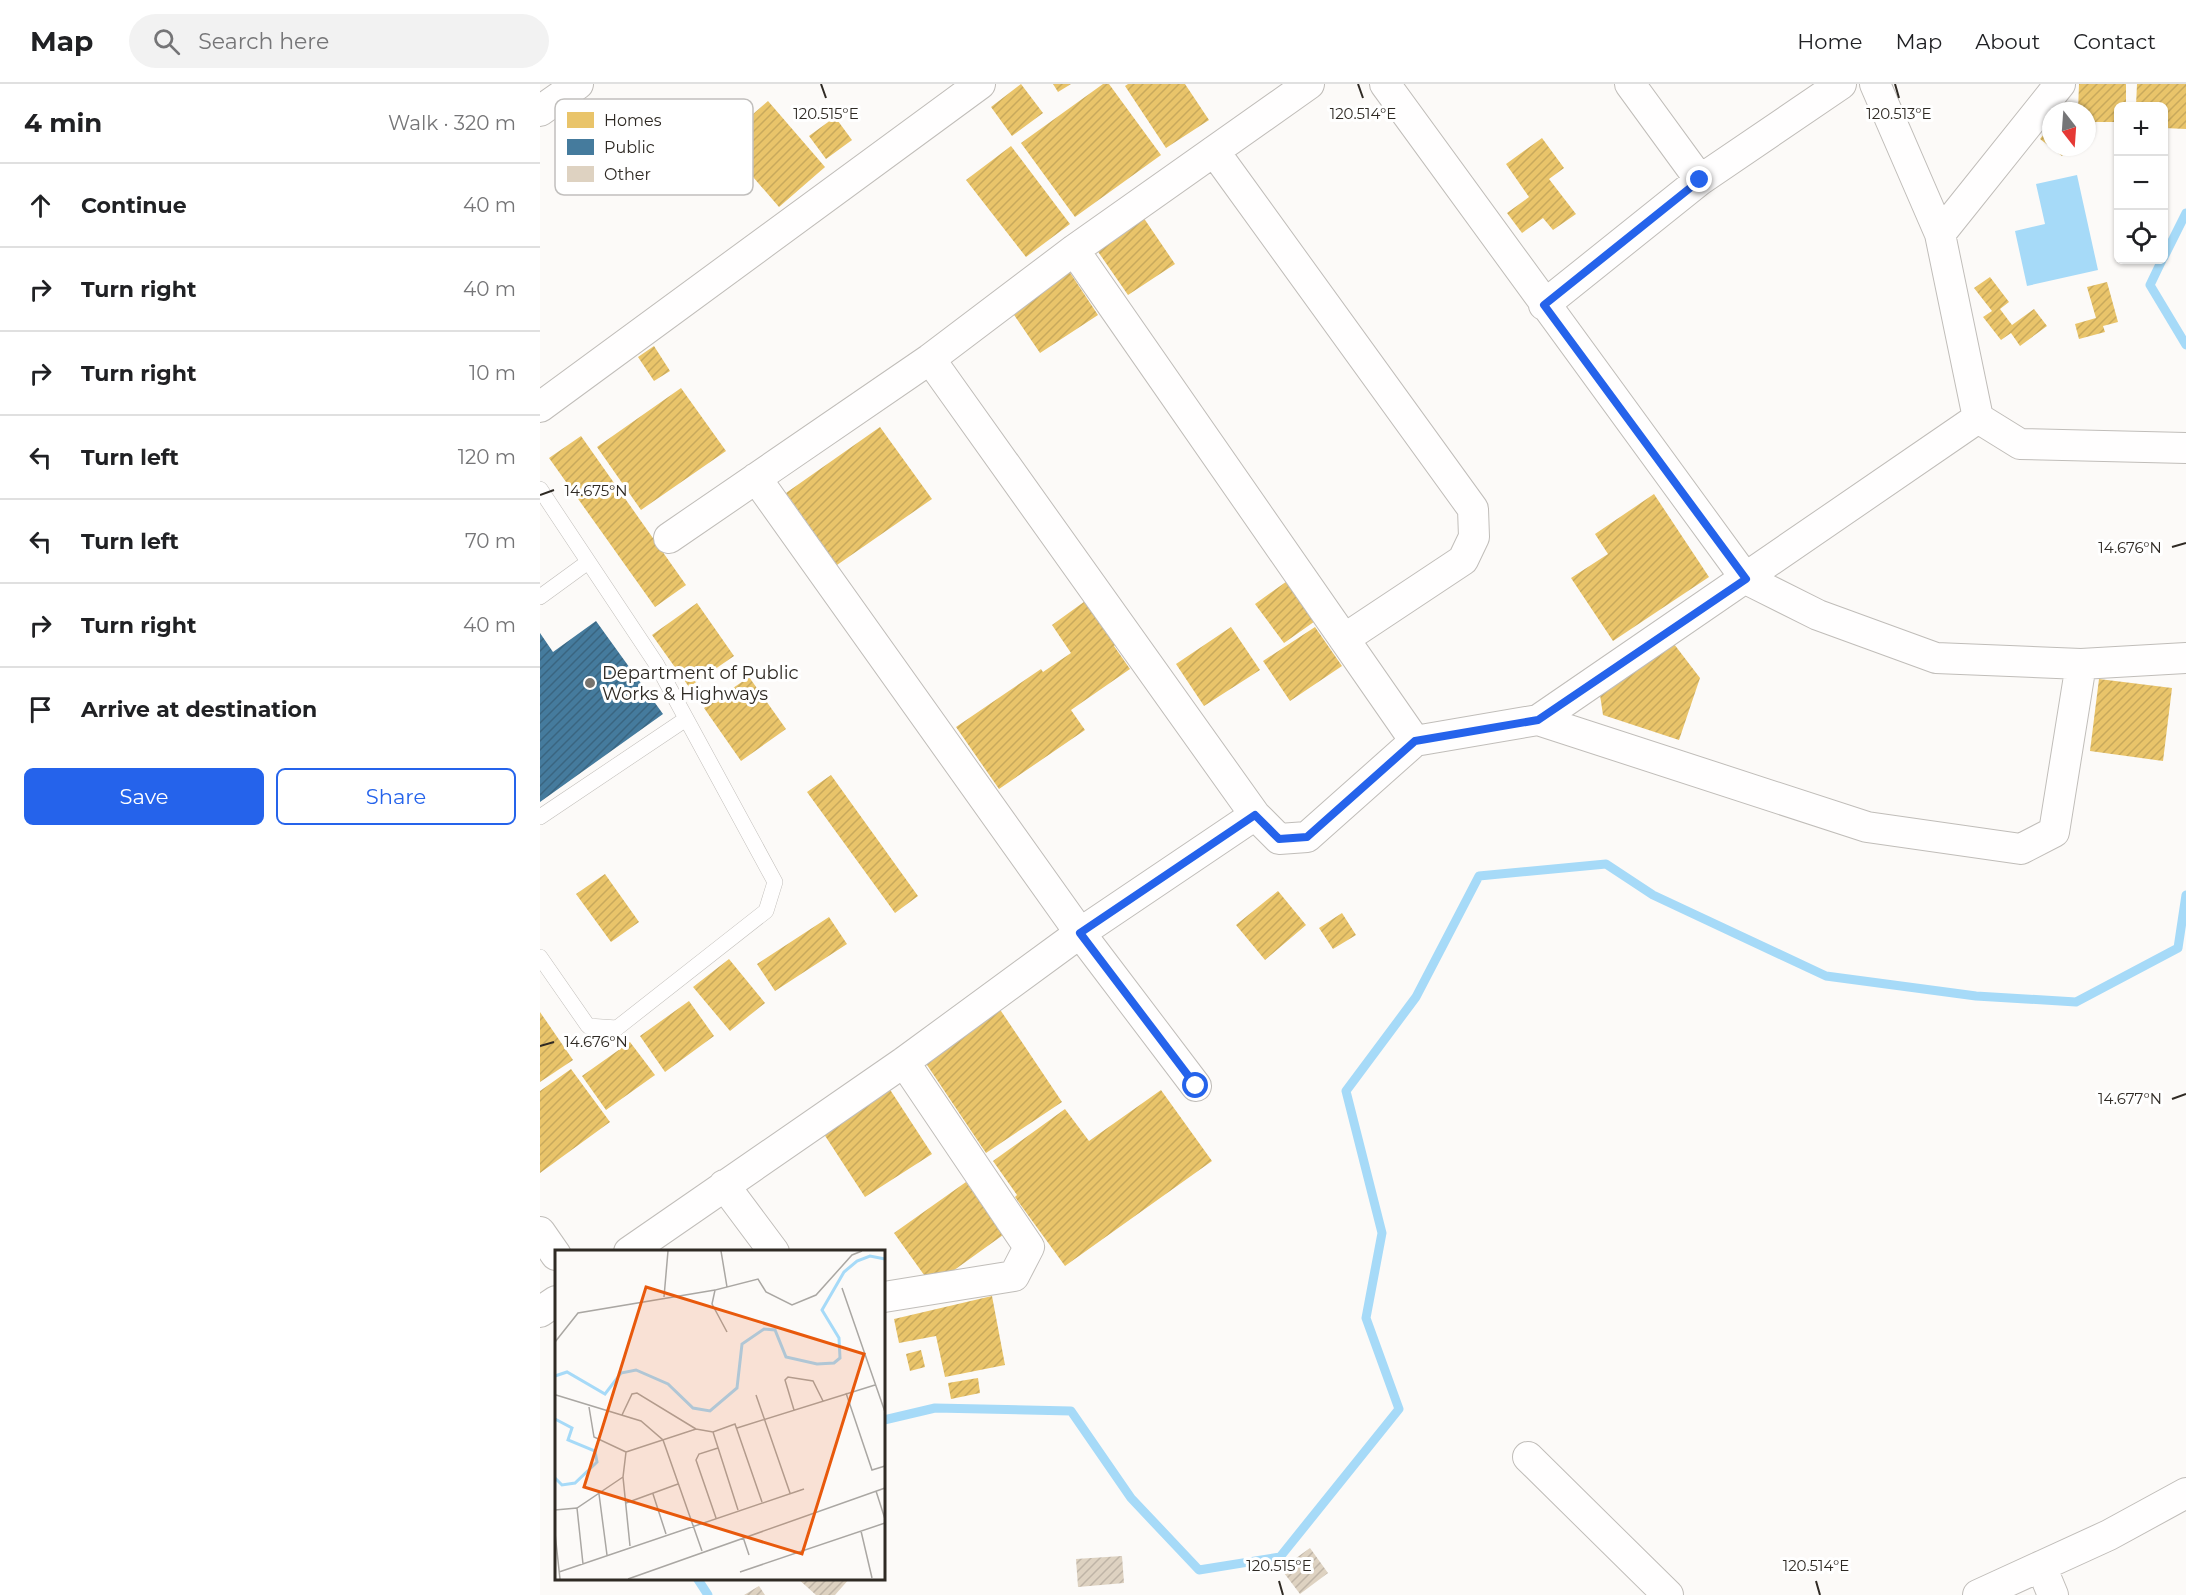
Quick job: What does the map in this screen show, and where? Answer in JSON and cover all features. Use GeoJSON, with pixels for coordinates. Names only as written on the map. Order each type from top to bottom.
{"type":"FeatureCollection","features":[{"type":"Feature","properties":{"kind":"street"},"geometry":{"type":"LineString","coordinates":[[557,99],[578,84]]}},
{"type":"Feature","properties":{"kind":"street"},"geometry":{"type":"LineString","coordinates":[[540,407],[980,84]]}},
{"type":"Feature","properties":{"kind":"street"},"geometry":{"type":"LineString","coordinates":[[669,538],[930,359],[1074,250],[1309,84]]}},
{"type":"Feature","properties":{"kind":"street"},"geometry":{"type":"LineString","coordinates":[[1385,84],[1746,579],[1818,615],[1936,658],[2081,664],[2186,658]]}},
{"type":"Feature","properties":{"kind":"street"},"geometry":{"type":"LineString","coordinates":[[1630,84],[1700,180]]}},
{"type":"Feature","properties":{"kind":"street"},"geometry":{"type":"LineString","coordinates":[[1544,305],[1700,180],[1840,84]]}},
{"type":"Feature","properties":{"kind":"street"},"geometry":{"type":"LineString","coordinates":[[1875,84],[1940,234],[1978,418],[2020,444],[2186,448]]}},
{"type":"Feature","properties":{"kind":"street"},"geometry":{"type":"LineString","coordinates":[[1940,234],[2060,84]]}},
{"type":"Feature","properties":{"kind":"street"},"geometry":{"type":"LineString","coordinates":[[540,111],[555,100]]}},
{"type":"Feature","properties":{"kind":"street"},"geometry":{"type":"LineString","coordinates":[[1214,152],[1473,509],[1474,537],[1463,560],[1344,639]]}},
{"type":"Feature","properties":{"kind":"street"},"geometry":{"type":"LineString","coordinates":[[1074,250],[1415,741]]}},
{"type":"Feature","properties":{"kind":"street"},"geometry":{"type":"LineString","coordinates":[[930,359],[1255,815],[1279,839],[1307,837],[1415,741],[1538,720],[1978,418]]}},
{"type":"Feature","properties":{"kind":"street"},"geometry":{"type":"LineString","coordinates":[[756,478],[1080,933],[1196,1086]]}},
{"type":"Feature","properties":{"kind":"street"},"geometry":{"type":"LineString","coordinates":[[1538,720],[1867,827],[2021,849],[2054,832],[2081,664]]}},
{"type":"Feature","properties":{"kind":"street"},"geometry":{"type":"LineString","coordinates":[[630,1250],[904,1062],[1080,933],[1255,815]]}},
{"type":"Feature","properties":{"kind":"street"},"geometry":{"type":"LineString","coordinates":[[885,1297],[1014,1276],[1029,1247],[904,1062]]}},
{"type":"Feature","properties":{"kind":"street"},"geometry":{"type":"LineString","coordinates":[[724,1185],[773,1250]]}},
{"type":"Feature","properties":{"kind":"street"},"geometry":{"type":"LineString","coordinates":[[540,1232],[555,1254]]}},
{"type":"Feature","properties":{"kind":"street"},"geometry":{"type":"LineString","coordinates":[[540,1312],[555,1302]]}},
{"type":"Feature","properties":{"kind":"street"},"geometry":{"type":"LineString","coordinates":[[1528,1456],[1668,1595]]}},
{"type":"Feature","properties":{"kind":"street"},"geometry":{"type":"LineString","coordinates":[[1978,1595],[2109,1534],[2186,1493]]}},
{"type":"Feature","properties":{"kind":"street"},"geometry":{"type":"LineString","coordinates":[[2041,1566],[2053,1595]]}},
{"type":"Feature","properties":{"kind":"lane"},"geometry":{"type":"LineString","coordinates":[[540,489],[657,665],[775,882],[766,911],[617,1028],[588,1026],[540,957]]}},
{"type":"Feature","properties":{"kind":"lane"},"geometry":{"type":"LineString","coordinates":[[540,597],[588,562]]}},
{"type":"Feature","properties":{"kind":"lane"},"geometry":{"type":"LineString","coordinates":[[540,817],[686,719]]}},
{"type":"Feature","properties":{"kind":"water"},"geometry":{"type":"Polygon","coordinates":[[[2077,175],[2098,270],[2027,286],[2015,231],[2045,224],[2036,184],[2077,175]]]}},
{"type":"Feature","properties":{"kind":"building: Homes"},"geometry":{"type":"Polygon","coordinates":[[[1021,84],[1043,113],[1012,136],[991,107],[1021,84]]]}},
{"type":"Feature","properties":{"kind":"building: Homes"},"geometry":{"type":"Polygon","coordinates":[[[1053,84],[1071,84],[1058,92],[1053,84]]]}},
{"type":"Feature","properties":{"kind":"building: Homes"},"geometry":{"type":"Polygon","coordinates":[[[1103,84],[1109,84],[1161,155],[1075,217],[1021,143],[1103,84]]]}},
{"type":"Feature","properties":{"kind":"building: Homes"},"geometry":{"type":"Polygon","coordinates":[[[1128,84],[1185,84],[1209,120],[1166,148],[1125,86],[1128,84]]]}},
{"type":"Feature","properties":{"kind":"building: Homes"},"geometry":{"type":"Polygon","coordinates":[[[2079,84],[2126,84],[2126,102],[2114,102],[2114,122],[2096,122],[2096,102],[2078,102],[2079,84]]]}},
{"type":"Feature","properties":{"kind":"building: Homes"},"geometry":{"type":"Polygon","coordinates":[[[2137,84],[2186,84],[2186,129],[2168,128],[2168,102],[2136,102],[2137,84]]]}},
{"type":"Feature","properties":{"kind":"building: Homes"},"geometry":{"type":"Polygon","coordinates":[[[768,101],[825,167],[779,207],[753,177],[753,114],[768,101]]]}},
{"type":"Feature","properties":{"kind":"building: Homes"},"geometry":{"type":"Polygon","coordinates":[[[835,117],[852,140],[826,159],[809,136],[835,117]]]}},
{"type":"Feature","properties":{"kind":"building: Homes"},"geometry":{"type":"Polygon","coordinates":[[[1542,138],[1564,168],[1549,179],[1576,214],[1553,230],[1543,218],[1522,233],[1507,213],[1529,197],[1506,164],[1542,138]]]}},
{"type":"Feature","properties":{"kind":"building: Homes"},"geometry":{"type":"Polygon","coordinates":[[[1011,146],[1070,224],[1026,257],[966,180],[1011,146]]]}},
{"type":"Feature","properties":{"kind":"building: Homes"},"geometry":{"type":"Polygon","coordinates":[[[1139,211],[1175,264],[1128,295],[1092,243],[1139,211]]]}},
{"type":"Feature","properties":{"kind":"building: Homes"},"geometry":{"type":"Polygon","coordinates":[[[1069,271],[1098,315],[1040,353],[1010,309],[1069,271]]]}},
{"type":"Feature","properties":{"kind":"building: Homes"},"geometry":{"type":"Polygon","coordinates":[[[1990,277],[2009,302],[2000,309],[2012,325],[2034,309],[2047,326],[2020,346],[2011,333],[2001,340],[1983,317],[1992,311],[1974,288],[1990,277]]]}},
{"type":"Feature","properties":{"kind":"building: Homes"},"geometry":{"type":"Polygon","coordinates":[[[2107,282],[2118,322],[2103,326],[2105,332],[2079,339],[2075,324],[2096,318],[2087,287],[2107,282]]]}},
{"type":"Feature","properties":{"kind":"building: Homes"},"geometry":{"type":"Polygon","coordinates":[[[654,346],[670,371],[654,381],[638,357],[654,346]]]}},
{"type":"Feature","properties":{"kind":"building: Homes"},"geometry":{"type":"Polygon","coordinates":[[[681,388],[726,451],[641,510],[597,447],[681,388]]]}},
{"type":"Feature","properties":{"kind":"building: Homes"},"geometry":{"type":"Polygon","coordinates":[[[880,427],[932,499],[837,565],[786,493],[880,427]]]}},
{"type":"Feature","properties":{"kind":"building: Homes"},"geometry":{"type":"Polygon","coordinates":[[[581,436],[686,585],[655,607],[549,458],[581,436]]]}},
{"type":"Feature","properties":{"kind":"building: Homes"},"geometry":{"type":"Polygon","coordinates":[[[1654,494],[1709,577],[1613,641],[1571,578],[1608,554],[1595,534],[1654,494]]]}},
{"type":"Feature","properties":{"kind":"building: Homes"},"geometry":{"type":"Polygon","coordinates":[[[1290,579],[1318,619],[1284,643],[1255,604],[1290,579]]]}},
{"type":"Feature","properties":{"kind":"building: Homes"},"geometry":{"type":"Polygon","coordinates":[[[1088,599],[1118,643],[1114,646],[1130,669],[1071,710],[1085,730],[999,789],[956,727],[1041,669],[1043,672],[1071,653],[1052,625],[1088,599]]]}},
{"type":"Feature","properties":{"kind":"building: Homes"},"geometry":{"type":"Polygon","coordinates":[[[697,603],[734,656],[689,687],[652,635],[697,603]]]}},
{"type":"Feature","properties":{"kind":"building: Homes"},"geometry":{"type":"Polygon","coordinates":[[[1231,627],[1260,670],[1204,706],[1176,664],[1231,627]]]}},
{"type":"Feature","properties":{"kind":"building: Homes"},"geometry":{"type":"Polygon","coordinates":[[[1315,627],[1342,666],[1290,701],[1263,661],[1315,627]]]}},
{"type":"Feature","properties":{"kind":"building: Homes"},"geometry":{"type":"Polygon","coordinates":[[[1674,644],[1700,678],[1679,740],[1603,715],[1599,688],[1674,644]]]}},
{"type":"Feature","properties":{"kind":"building: Homes"},"geometry":{"type":"Polygon","coordinates":[[[749,677],[786,729],[741,761],[704,708],[749,677]]]}},
{"type":"Feature","properties":{"kind":"building: Homes"},"geometry":{"type":"Polygon","coordinates":[[[2099,679],[2172,688],[2163,761],[2090,751],[2099,679]]]}},
{"type":"Feature","properties":{"kind":"building: Homes"},"geometry":{"type":"Polygon","coordinates":[[[831,775],[918,896],[895,913],[807,792],[831,775]]]}},
{"type":"Feature","properties":{"kind":"building: Homes"},"geometry":{"type":"Polygon","coordinates":[[[605,874],[639,922],[611,942],[576,894],[605,874]]]}},
{"type":"Feature","properties":{"kind":"building: Homes"},"geometry":{"type":"Polygon","coordinates":[[[1278,891],[1306,925],[1265,960],[1236,925],[1278,891]]]}},
{"type":"Feature","properties":{"kind":"building: Homes"},"geometry":{"type":"Polygon","coordinates":[[[1342,913],[1356,935],[1333,949],[1319,928],[1342,913]]]}},
{"type":"Feature","properties":{"kind":"building: Homes"},"geometry":{"type":"Polygon","coordinates":[[[829,917],[847,944],[775,991],[757,964],[829,917]]]}},
{"type":"Feature","properties":{"kind":"building: Homes"},"geometry":{"type":"Polygon","coordinates":[[[729,959],[765,1003],[730,1031],[693,987],[729,959]]]}},
{"type":"Feature","properties":{"kind":"building: Homes"},"geometry":{"type":"Polygon","coordinates":[[[689,1001],[714,1036],[665,1072],[640,1036],[689,1001]]]}},
{"type":"Feature","properties":{"kind":"building: Homes"},"geometry":{"type":"Polygon","coordinates":[[[999,1008],[1062,1102],[986,1153],[923,1059],[999,1008]]]}},
{"type":"Feature","properties":{"kind":"building: Homes"},"geometry":{"type":"Polygon","coordinates":[[[540,1012],[573,1060],[540,1082],[540,1012]]]}},
{"type":"Feature","properties":{"kind":"building: Homes"},"geometry":{"type":"Polygon","coordinates":[[[630,1042],[655,1075],[606,1110],[582,1076],[630,1042]]]}},
{"type":"Feature","properties":{"kind":"building: Homes"},"geometry":{"type":"Polygon","coordinates":[[[571,1069],[610,1122],[540,1173],[540,1091],[571,1069]]]}},
{"type":"Feature","properties":{"kind":"building: Homes"},"geometry":{"type":"Polygon","coordinates":[[[887,1085],[932,1154],[865,1197],[820,1128],[887,1085]]]}},
{"type":"Feature","properties":{"kind":"building: Homes"},"geometry":{"type":"Polygon","coordinates":[[[1161,1090],[1212,1161],[1065,1266],[1015,1197],[1017,1195],[993,1161],[1065,1109],[1089,1141],[1161,1090]]]}},
{"type":"Feature","properties":{"kind":"building: Homes"},"geometry":{"type":"Polygon","coordinates":[[[966,1182],[1003,1235],[932,1286],[894,1233],[966,1182]]]}},
{"type":"Feature","properties":{"kind":"building: Homes"},"geometry":{"type":"Polygon","coordinates":[[[992,1296],[1005,1365],[945,1377],[936,1336],[899,1343],[894,1319],[992,1296]]]}},
{"type":"Feature","properties":{"kind":"building: Homes"},"geometry":{"type":"Polygon","coordinates":[[[921,1350],[925,1367],[910,1371],[906,1354],[921,1350]]]}},
{"type":"Feature","properties":{"kind":"building: Homes"},"geometry":{"type":"Polygon","coordinates":[[[978,1378],[980,1393],[951,1399],[948,1383],[978,1378]]]}},
{"type":"Feature","properties":{"kind":"building: Public","name":"Department of Public Works & Highways"},"geometry":{"type":"Polygon","coordinates":[[[596,621],[663,714],[540,802],[540,633],[553,652],[596,621]]]}},
{"type":"Feature","properties":{"kind":"building: Other"},"geometry":{"type":"Polygon","coordinates":[[[1310,1548],[1328,1573],[1300,1594],[1281,1569],[1310,1548]]]}},
{"type":"Feature","properties":{"kind":"building: Other"},"geometry":{"type":"Polygon","coordinates":[[[1122,1556],[1124,1583],[1078,1587],[1076,1559],[1122,1556]]]}},
{"type":"Feature","properties":{"kind":"building: Other"},"geometry":{"type":"Polygon","coordinates":[[[799,1580],[848,1580],[835,1595],[816,1595],[799,1580]]]}},
{"type":"Feature","properties":{"kind":"building: Other"},"geometry":{"type":"Polygon","coordinates":[[[759,1586],[765,1595],[744,1595],[759,1586]]]}},
{"type":"Feature","properties":{"kind":"waterway"},"geometry":{"type":"LineString","coordinates":[[2168,249],[2186,213]]}},
{"type":"Feature","properties":{"kind":"waterway"},"geometry":{"type":"LineString","coordinates":[[2160,264],[2150,285],[2186,345]]}},
{"type":"Feature","properties":{"kind":"waterway"},"geometry":{"type":"LineString","coordinates":[[885,1420],[935,1408],[1071,1411],[1131,1498],[1199,1570],[1280,1557],[1399,1409],[1366,1318],[1382,1233],[1346,1091],[1416,997],[1479,876],[1606,864],[1653,895],[1826,976],[1976,996],[2076,1002],[2178,948],[2186,895]]}},
{"type":"Feature","properties":{"kind":"waterway"},"geometry":{"type":"LineString","coordinates":[[698,1580],[708,1595]]}},
{"type":"Feature","properties":{"kind":"place","name":"Department of Public Works & Highways"},"geometry":{"type":"Point","coordinates":[590,683]}},
{"type":"Feature","properties":{"kind":"route"},"geometry":{"type":"LineString","coordinates":[[1196,1086],[1080,933],[1255,815],[1279,839],[1307,837],[1415,741],[1538,720],[1746,579],[1544,305],[1700,180]]}}]}
